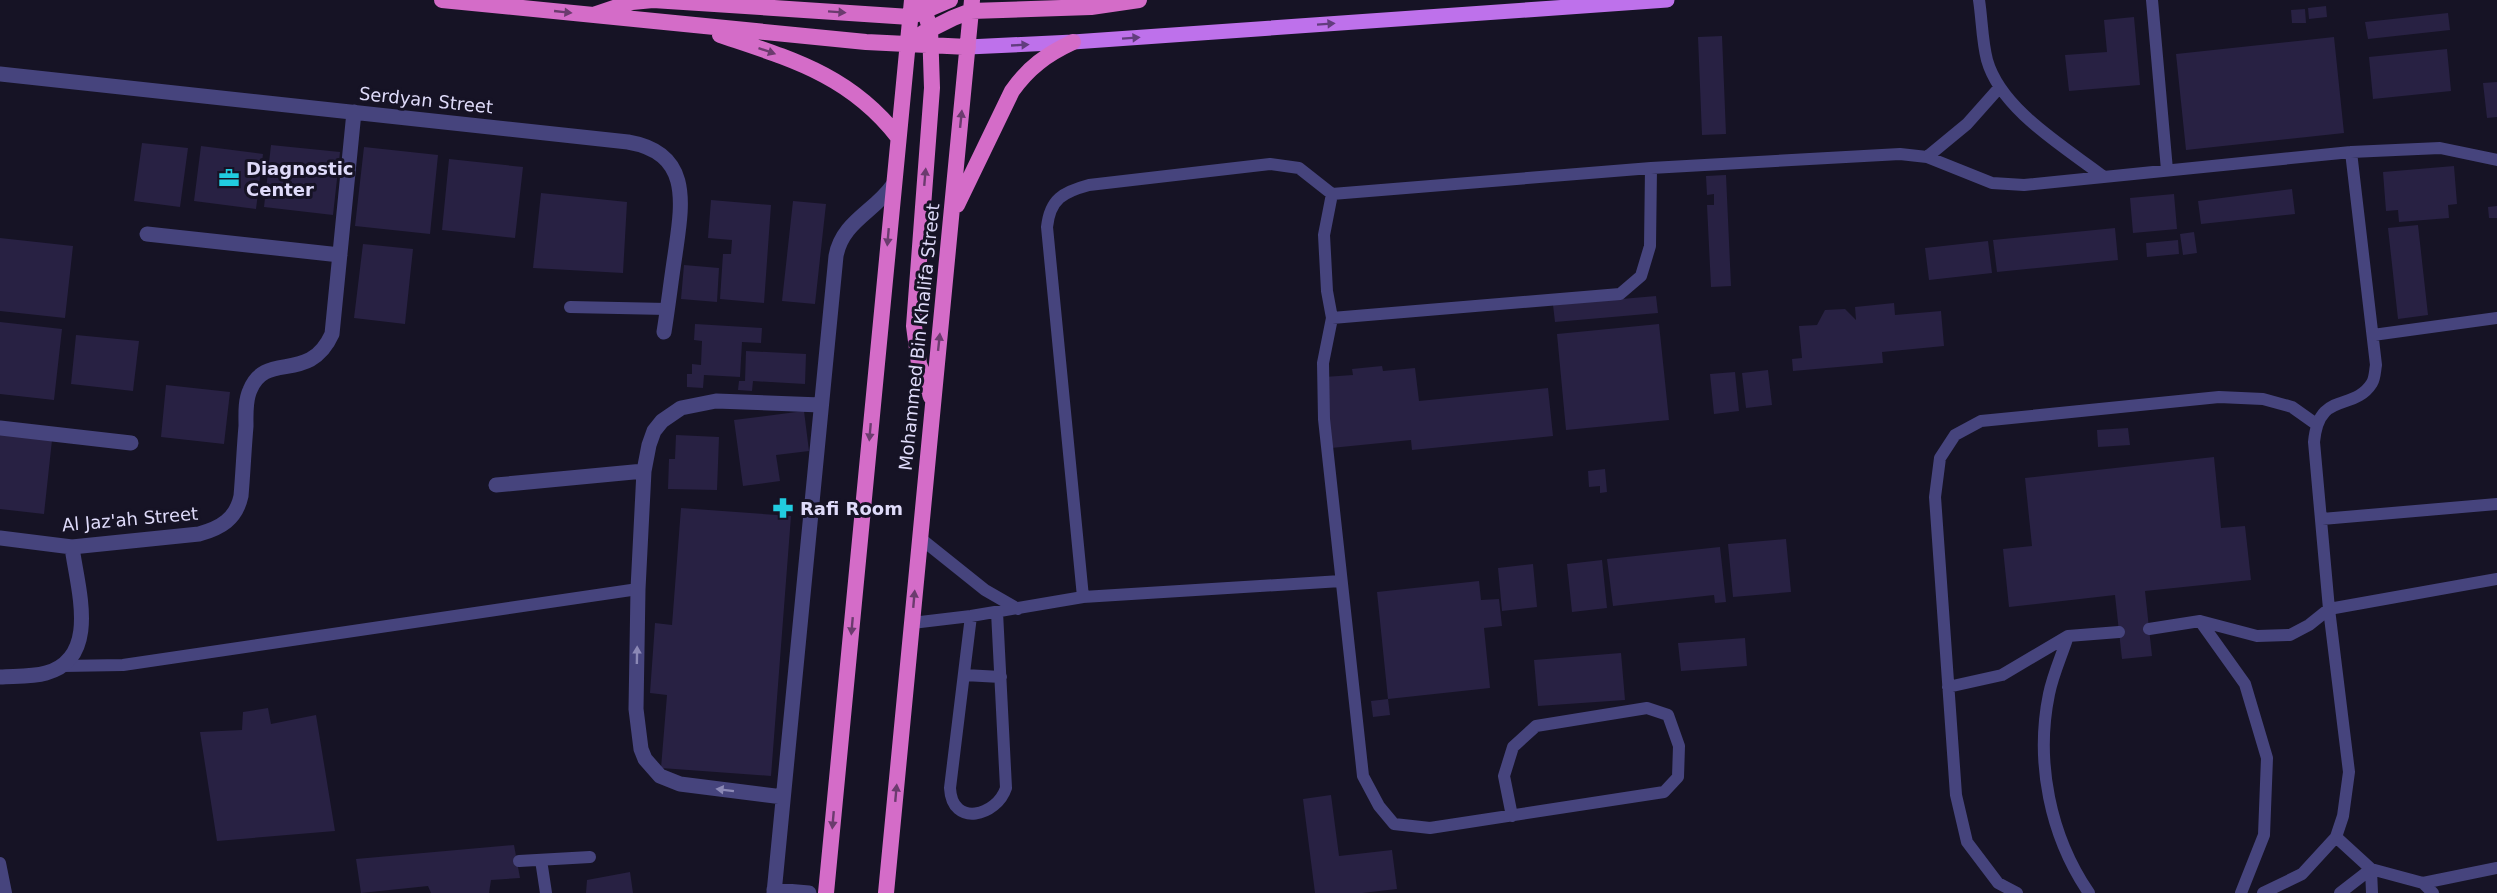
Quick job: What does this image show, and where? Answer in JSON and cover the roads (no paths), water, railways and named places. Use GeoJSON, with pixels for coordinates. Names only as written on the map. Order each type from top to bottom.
{"type":"FeatureCollection","features":[{"type":"Feature","properties":{"kind":"highway"},"geometry":{"type":"LineString","coordinates":[[442,0],[907,45],[968,47],[949,5]]}},
{"type":"Feature","properties":{"kind":"highway"},"geometry":{"type":"LineString","coordinates":[[592,15],[622,5],[653,0],[917,7],[949,5],[1091,7],[1139,0]]}},
{"type":"Feature","properties":{"kind":"highway"},"geometry":{"type":"LineString","coordinates":[[907,45],[930,28],[949,5]]}},
{"type":"Feature","properties":{"kind":"highway","name":"Mohammed Bin Khalifa Street"},"geometry":{"type":"LineString","coordinates":[[886,893],[972,6]]}},
{"type":"Feature","properties":{"kind":"highway"},"geometry":{"type":"LineString","coordinates":[[917,7],[930,28],[932,88],[914,326],[919,364],[933,400]]}},
{"type":"Feature","properties":{"kind":"highway"},"geometry":{"type":"LineString","coordinates":[[826,893],[907,45],[917,7]]}},
{"type":"Feature","properties":{"kind":"highway"},"geometry":{"type":"LineString","coordinates":[[692,25],[816,69],[873,109],[898,137]]}},
{"type":"Feature","properties":{"kind":"highway"},"geometry":{"type":"LineString","coordinates":[[950,219],[1021,78],[1044,57],[1073,42]]}},
{"type":"Feature","properties":{"kind":"main road"},"geometry":{"type":"LineString","coordinates":[[968,47],[1073,42],[1666,0]]}},
{"type":"Feature","properties":{"kind":"street","name":"Serdyan Street"},"geometry":{"type":"LineString","coordinates":[[0,74],[628,142],[648,147],[665,159],[677,177],[682,199],[664,333]]}},
{"type":"Feature","properties":{"kind":"street","name":"Al Jaz'ah Street"},"geometry":{"type":"LineString","coordinates":[[0,538],[72,547],[199,534],[215,529],[229,520],[239,505],[241,496],[249,391],[253,383],[273,368],[309,361],[328,342],[334,325],[354,112]]}},
{"type":"Feature","properties":{"kind":"street"},"geometry":{"type":"LineString","coordinates":[[809,893],[774,891],[837,247],[850,224],[877,204],[893,185]]}},
{"type":"Feature","properties":{"kind":"street"},"geometry":{"type":"LineString","coordinates":[[147,234],[340,255]]}},
{"type":"Feature","properties":{"kind":"street"},"geometry":{"type":"LineString","coordinates":[[783,797],[680,784],[660,776],[645,759],[641,749],[636,709],[638,589],[644,471],[654,431],[662,421],[681,408],[716,401],[821,405]]}},
{"type":"Feature","properties":{"kind":"street"},"geometry":{"type":"LineString","coordinates":[[0,428],[131,443]]}},
{"type":"Feature","properties":{"kind":"street"},"geometry":{"type":"LineString","coordinates":[[496,485],[644,471]]}},
{"type":"Feature","properties":{"kind":"street"},"geometry":{"type":"LineString","coordinates":[[0,677],[45,674],[62,666],[77,648],[82,623],[72,547]]}},
{"type":"Feature","properties":{"kind":"lane"},"geometry":{"type":"LineString","coordinates":[[1979,0],[1988,60],[2000,88],[2032,122],[2104,177]]}},
{"type":"Feature","properties":{"kind":"lane"},"geometry":{"type":"LineString","coordinates":[[2152,0],[2167,170]]}},
{"type":"Feature","properties":{"kind":"lane"},"geometry":{"type":"LineString","coordinates":[[1927,157],[1967,124],[2000,88]]}},
{"type":"Feature","properties":{"kind":"lane"},"geometry":{"type":"LineString","coordinates":[[1083,597],[1047,227],[1048,213],[1055,202],[1074,189],[1089,185],[1270,164],[1299,168],[1332,194],[1652,168],[1900,154],[1927,157],[1992,183],[2024,185],[2351,152],[2440,148],[2497,160]]}},
{"type":"Feature","properties":{"kind":"lane"},"geometry":{"type":"LineString","coordinates":[[2263,893],[2302,874],[2336,837],[2343,816],[2349,772],[2329,609],[2314,442],[2316,424],[2325,411],[2360,394],[2372,382],[2376,365],[2351,152]]}},
{"type":"Feature","properties":{"kind":"lane"},"geometry":{"type":"LineString","coordinates":[[1332,318],[1620,294],[1641,276],[1650,246],[1652,168]]}},
{"type":"Feature","properties":{"kind":"lane"},"geometry":{"type":"LineString","coordinates":[[1332,194],[1324,235],[1327,291],[1332,318],[1323,363],[1324,419],[1363,776],[1379,806],[1394,824],[1430,828],[1512,816],[1664,792],[1678,777],[1679,746],[1668,715],[1647,708],[1536,726],[1513,747],[1504,776],[1512,816]]}},
{"type":"Feature","properties":{"kind":"lane"},"geometry":{"type":"LineString","coordinates":[[570,307],[668,309]]}},
{"type":"Feature","properties":{"kind":"lane"},"geometry":{"type":"LineString","coordinates":[[2373,335],[2497,318]]}},
{"type":"Feature","properties":{"kind":"lane"},"geometry":{"type":"LineString","coordinates":[[2017,893],[1998,883],[1967,842],[1956,795],[1935,497],[1940,458],[1955,435],[1980,421],[2219,397],[2263,399],[2292,407],[2316,424]]}},
{"type":"Feature","properties":{"kind":"lane"},"geometry":{"type":"LineString","coordinates":[[2322,519],[2497,504]]}},
{"type":"Feature","properties":{"kind":"lane"},"geometry":{"type":"LineString","coordinates":[[920,538],[986,591],[1018,609]]}},
{"type":"Feature","properties":{"kind":"lane"},"geometry":{"type":"LineString","coordinates":[[2149,629],[2200,621],[2257,636],[2290,635],[2309,625],[2329,609],[2497,579]]}},
{"type":"Feature","properties":{"kind":"lane"},"geometry":{"type":"LineString","coordinates":[[912,623],[1018,609],[1083,597],[1341,581]]}},
{"type":"Feature","properties":{"kind":"lane"},"geometry":{"type":"LineString","coordinates":[[62,666],[123,665],[638,589]]}},
{"type":"Feature","properties":{"kind":"lane"},"geometry":{"type":"LineString","coordinates":[[971,616],[951,799],[956,808],[966,814],[976,814],[1000,801],[1006,788],[997,612]]}},
{"type":"Feature","properties":{"kind":"lane"},"geometry":{"type":"LineString","coordinates":[[2200,621],[2245,684],[2267,758],[2264,835],[2241,893]]}},
{"type":"Feature","properties":{"kind":"lane"},"geometry":{"type":"LineString","coordinates":[[1948,687],[2002,675],[2068,636],[2119,633]]}},
{"type":"Feature","properties":{"kind":"lane"},"geometry":{"type":"LineString","coordinates":[[2068,636],[2049,693],[2043,753],[2051,812],[2072,868],[2089,893]]}},
{"type":"Feature","properties":{"kind":"lane"},"geometry":{"type":"LineString","coordinates":[[964,675],[1001,677]]}},
{"type":"Feature","properties":{"kind":"lane"},"geometry":{"type":"LineString","coordinates":[[2336,837],[2371,869],[2422,883],[2497,868]]}},
{"type":"Feature","properties":{"kind":"lane"},"geometry":{"type":"LineString","coordinates":[[519,861],[590,857]]}},
{"type":"Feature","properties":{"kind":"lane"},"geometry":{"type":"LineString","coordinates":[[541,860],[546,893]]}},
{"type":"Feature","properties":{"kind":"lane"},"geometry":{"type":"LineString","coordinates":[[0,863],[6,893]]}},
{"type":"Feature","properties":{"kind":"lane"},"geometry":{"type":"LineString","coordinates":[[2340,893],[2371,869]]}},
{"type":"Feature","properties":{"kind":"lane"},"geometry":{"type":"LineString","coordinates":[[2371,869],[2372,893]]}},
{"type":"Feature","properties":{"kind":"lane"},"geometry":{"type":"LineString","coordinates":[[2422,883],[2433,893]]}},
{"type":"Feature","properties":{"kind":"place","name":"Diagnostic Center"},"geometry":{"type":"Point","coordinates":[229,178]}},
{"type":"Feature","properties":{"kind":"place","name":"Rafi Room"},"geometry":{"type":"Point","coordinates":[783,508]}}]}
